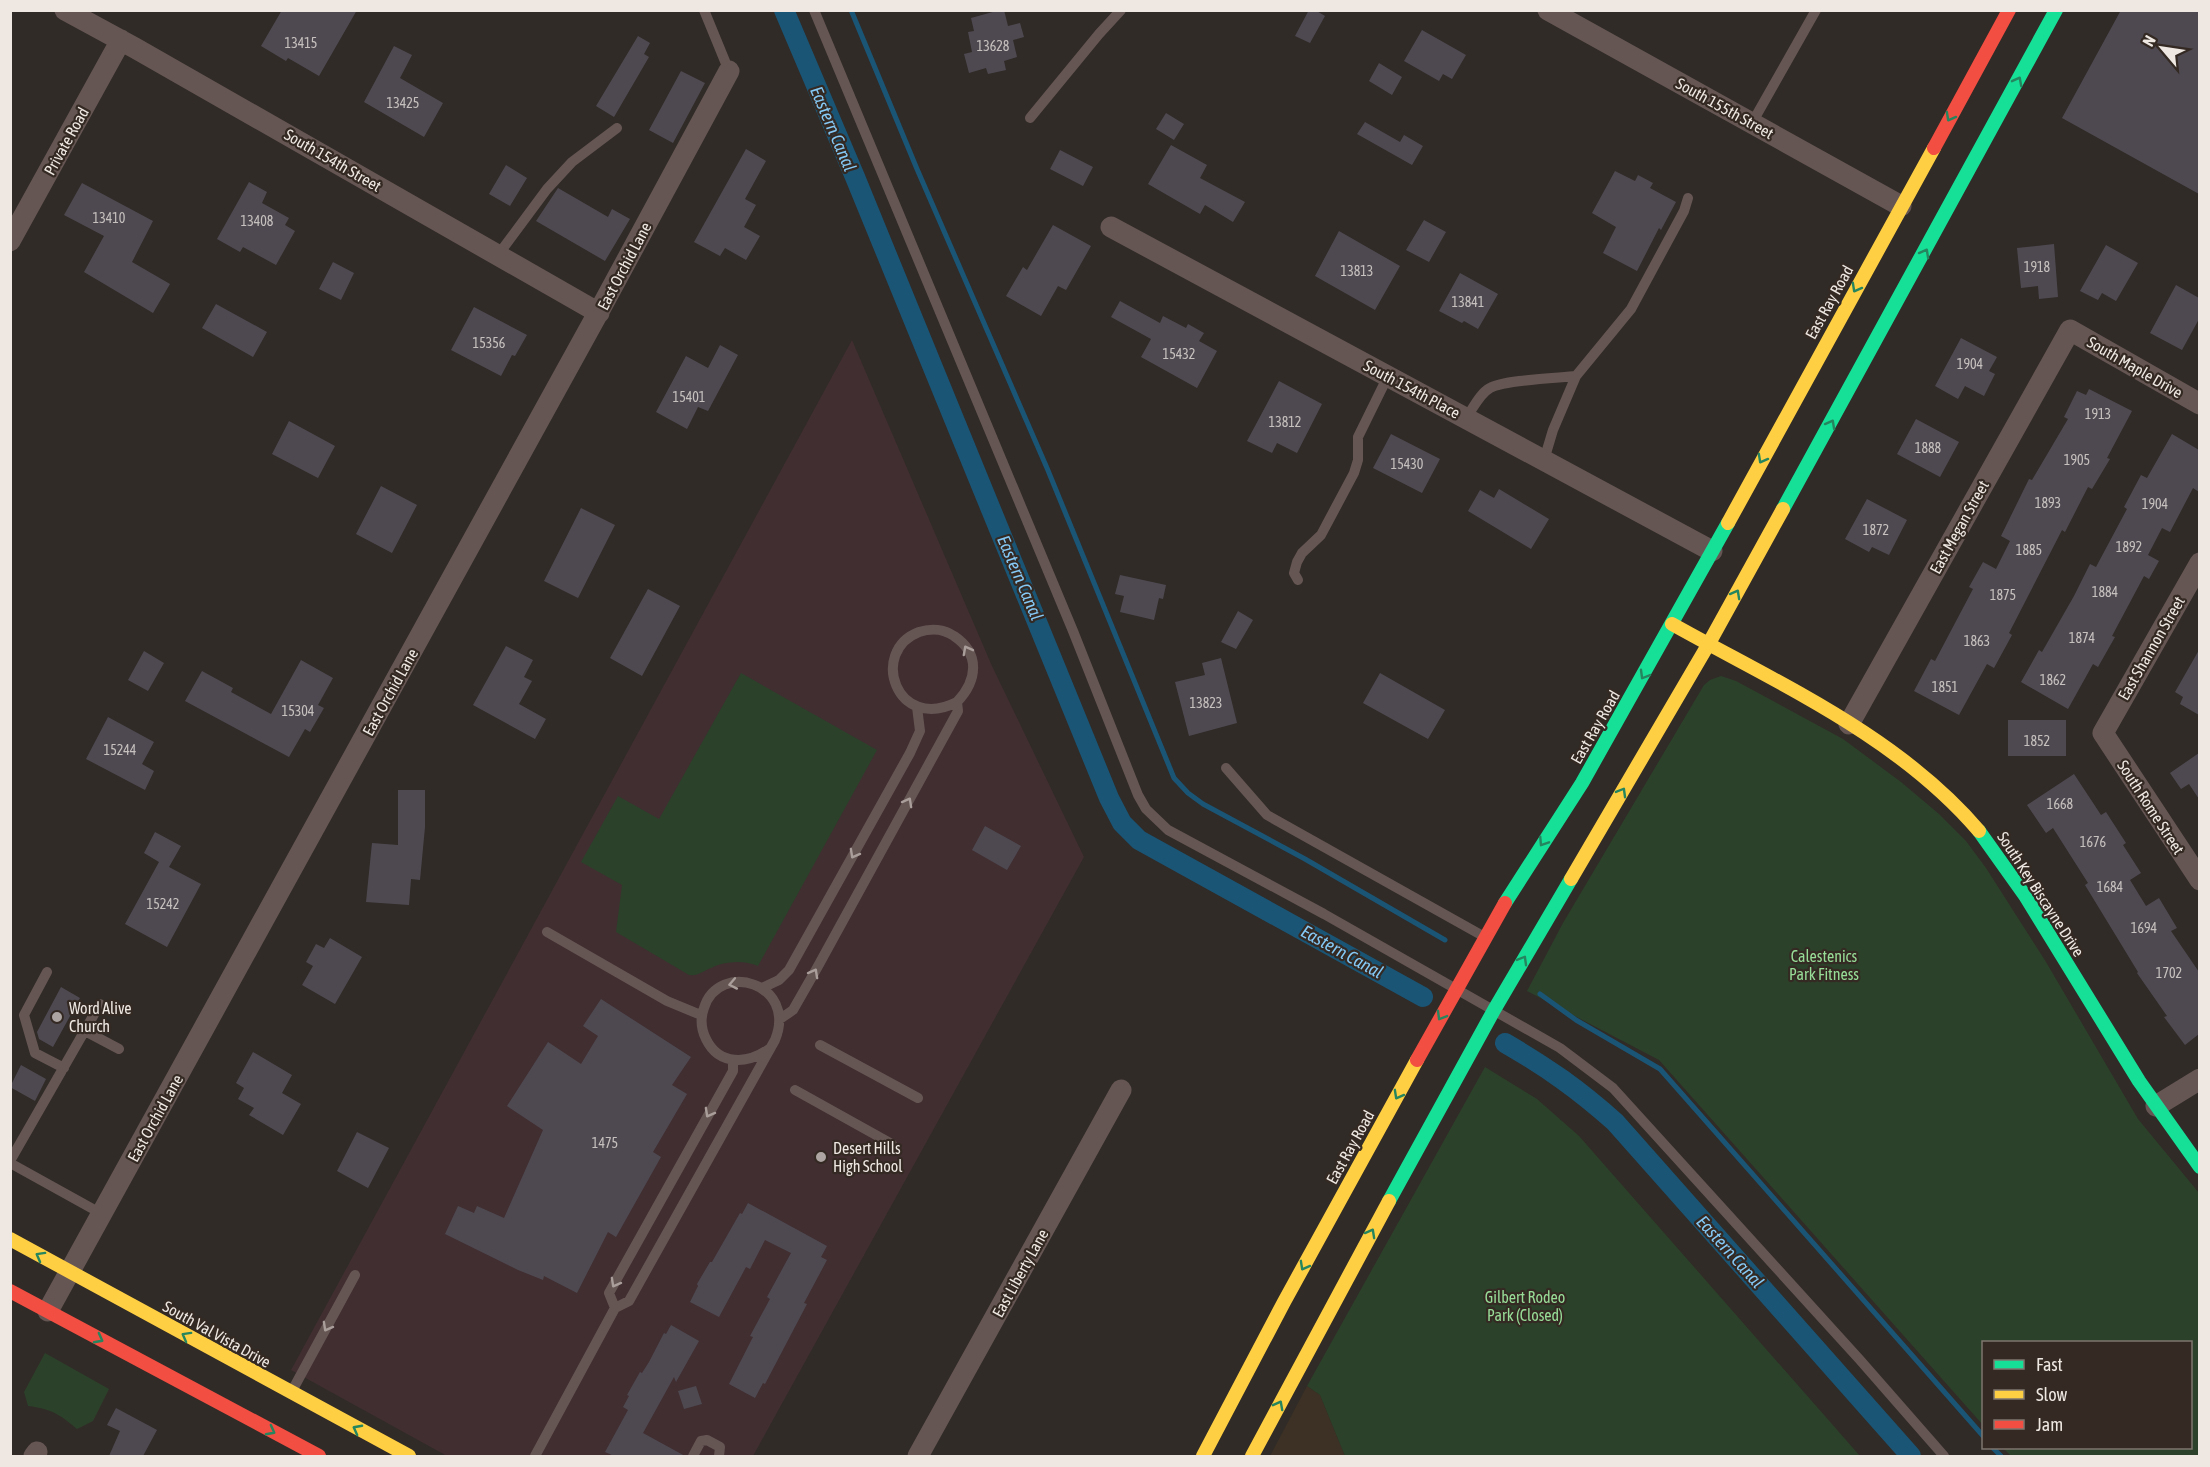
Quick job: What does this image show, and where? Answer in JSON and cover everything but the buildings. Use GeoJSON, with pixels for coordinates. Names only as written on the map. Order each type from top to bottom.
{"type":"FeatureCollection","features":[{"type":"Feature","properties":{"kind":"main road","name":"East Ray Road"},"geometry":{"type":"LineString","coordinates":[[1203,1456],[1284,1302],[1515,885],[1582,783],[1672,624],[2009,10]]}},
{"type":"Feature","properties":{"kind":"main road"},"geometry":{"type":"LineString","coordinates":[[1252,1456],[1319,1329],[1494,1011],[1708,645],[1869,355],[2056,10]]}},
{"type":"Feature","properties":{"kind":"main road"},"geometry":{"type":"LineString","coordinates":[[1901,206],[1907,221],[1905,233]]}},
{"type":"Feature","properties":{"kind":"main road"},"geometry":{"type":"LineString","coordinates":[[1867,331],[1869,355]]}},
{"type":"Feature","properties":{"kind":"main road","name":"South Key Biscayne Drive"},"geometry":{"type":"LineString","coordinates":[[1672,624],[1849,724],[1897,754],[1954,804],[2004,862],[2156,1106],[2199,1167]]}},
{"type":"Feature","properties":{"kind":"main road","name":"South Val Vista Drive"},"geometry":{"type":"LineString","coordinates":[[10,1239],[409,1456]]}},
{"type":"Feature","properties":{"kind":"main road"},"geometry":{"type":"LineString","coordinates":[[10,1291],[319,1456]]}},
{"type":"Feature","properties":{"kind":"main road"},"geometry":{"type":"LineString","coordinates":[[1284,1302],[1284,1333]]}},
{"type":"Feature","properties":{"kind":"main road"},"geometry":{"type":"LineString","coordinates":[[1251,1421],[1260,1440]]}},
{"type":"Feature","properties":{"kind":"street","name":"South 154th Street"},"geometry":{"type":"LineString","coordinates":[[65,10],[599,313]]}},
{"type":"Feature","properties":{"kind":"street","name":"South 155th Street"},"geometry":{"type":"LineString","coordinates":[[1548,10],[1901,206]]}},
{"type":"Feature","properties":{"kind":"street","name":"Private Road"},"geometry":{"type":"LineString","coordinates":[[10,241],[121,40]]}},
{"type":"Feature","properties":{"kind":"street","name":"East Orchid Lane"},"geometry":{"type":"LineString","coordinates":[[48,1311],[599,313],[729,71]]}},
{"type":"Feature","properties":{"kind":"street","name":"South 154th Place"},"geometry":{"type":"LineString","coordinates":[[1111,227],[1712,551]]}},
{"type":"Feature","properties":{"kind":"street","name":"South Maple Drive"},"geometry":{"type":"LineString","coordinates":[[2070,330],[2199,404]]}},
{"type":"Feature","properties":{"kind":"street","name":"East Megan Street"},"geometry":{"type":"LineString","coordinates":[[1849,724],[2070,330]]}},
{"type":"Feature","properties":{"kind":"street","name":"East Shannon Street"},"geometry":{"type":"LineString","coordinates":[[2103,733],[2199,564]]}},
{"type":"Feature","properties":{"kind":"street","name":"South Rome Street"},"geometry":{"type":"LineString","coordinates":[[2103,733],[2199,880]]}},
{"type":"Feature","properties":{"kind":"street"},"geometry":{"type":"LineString","coordinates":[[2156,1106],[2199,1079]]}},
{"type":"Feature","properties":{"kind":"street","name":"East Liberty Lane"},"geometry":{"type":"LineString","coordinates":[[918,1456],[1121,1090]]}},
{"type":"Feature","properties":{"kind":"lane"},"geometry":{"type":"LineString","coordinates":[[704,10],[729,71]]}},
{"type":"Feature","properties":{"kind":"lane"},"geometry":{"type":"LineString","coordinates":[[814,10],[1073,631],[1138,795],[1146,809],[1168,830],[1324,914],[1560,1048],[1613,1088],[1944,1456]]}},
{"type":"Feature","properties":{"kind":"lane"},"geometry":{"type":"LineString","coordinates":[[1030,118],[1121,10]]}},
{"type":"Feature","properties":{"kind":"lane"},"geometry":{"type":"LineString","coordinates":[[1752,123],[1816,10]]}},
{"type":"Feature","properties":{"kind":"lane"},"geometry":{"type":"LineString","coordinates":[[498,255],[547,189],[572,162],[617,128]]}},
{"type":"Feature","properties":{"kind":"lane"},"geometry":{"type":"LineString","coordinates":[[1544,460],[1553,430],[1576,376],[1631,309],[1684,211],[1688,198]]}},
{"type":"Feature","properties":{"kind":"lane"},"geometry":{"type":"LineString","coordinates":[[1298,580],[1294,573],[1297,562],[1302,553],[1321,535],[1354,473],[1358,460],[1358,437],[1388,376]]}},
{"type":"Feature","properties":{"kind":"lane"},"geometry":{"type":"LineString","coordinates":[[1466,418],[1482,395],[1490,388],[1576,376]]}},
{"type":"Feature","properties":{"kind":"lane"},"geometry":{"type":"LineString","coordinates":[[938,629],[962,641],[970,652],[973,666],[972,680],[966,692],[957,702],[944,709],[931,710],[917,707],[906,700],[898,690],[893,678],[896,653],[903,642],[913,634],[938,629]]}},
{"type":"Feature","properties":{"kind":"lane"},"geometry":{"type":"LineString","coordinates":[[780,1019],[793,1010],[817,968],[958,711],[957,702]]}},
{"type":"Feature","properties":{"kind":"lane"},"geometry":{"type":"LineString","coordinates":[[762,988],[779,980],[789,970],[904,763],[920,731],[917,707]]}},
{"type":"Feature","properties":{"kind":"lane"},"geometry":{"type":"LineString","coordinates":[[1226,768],[1267,815],[1486,938]]}},
{"type":"Feature","properties":{"kind":"lane"},"geometry":{"type":"LineString","coordinates":[[547,933],[667,1001],[701,1015]]}},
{"type":"Feature","properties":{"kind":"lane"},"geometry":{"type":"LineString","coordinates":[[47,972],[24,1015],[35,1053],[64,1068]]}},
{"type":"Feature","properties":{"kind":"lane"},"geometry":{"type":"LineString","coordinates":[[535,1456],[615,1308],[629,1301],[775,1040],[779,1030],[780,1019],[777,1007],[771,996],[762,988],[752,983],[729,983],[711,995],[701,1015],[701,1025],[708,1044],[715,1052],[733,1060],[752,1059],[769,1049]]}},
{"type":"Feature","properties":{"kind":"lane"},"geometry":{"type":"LineString","coordinates":[[100,1004],[10,1162],[102,1214]]}},
{"type":"Feature","properties":{"kind":"lane"},"geometry":{"type":"LineString","coordinates":[[85,1031],[119,1049]]}},
{"type":"Feature","properties":{"kind":"lane"},"geometry":{"type":"LineString","coordinates":[[820,1045],[918,1098]]}},
{"type":"Feature","properties":{"kind":"lane"},"geometry":{"type":"LineString","coordinates":[[615,1308],[609,1293],[733,1071],[733,1060]]}},
{"type":"Feature","properties":{"kind":"lane"},"geometry":{"type":"LineString","coordinates":[[795,1090],[892,1144]]}},
{"type":"Feature","properties":{"kind":"lane"},"geometry":{"type":"LineString","coordinates":[[291,1393],[355,1275]]}},
{"type":"Feature","properties":{"kind":"lane"},"geometry":{"type":"LineString","coordinates":[[693,1456],[701,1441],[707,1440],[720,1447],[719,1456]]}},
{"type":"Feature","properties":{"kind":"shaded area"},"geometry":{"type":"Polygon","coordinates":[[[852,340],[992,666],[1084,857],[753,1456],[447,1456],[291,1370],[852,340]]]}},
{"type":"Feature","properties":{"kind":"shaded area"},"geometry":{"type":"Polygon","coordinates":[[[1307,1386],[1320,1395],[1345,1456],[1270,1456],[1307,1386]]]}},
{"type":"Feature","properties":{"kind":"green space"},"geometry":{"type":"Polygon","coordinates":[[[741,673],[877,750],[758,966],[741,962],[728,963],[689,975],[616,932],[622,885],[581,862],[618,796],[659,819],[741,673]]]}},
{"type":"Feature","properties":{"kind":"green space","name":"Calestenics Park Fitness"},"geometry":{"type":"Polygon","coordinates":[[[1721,676],[1736,681],[1843,739],[1901,782],[1939,814],[1966,841],[2046,962],[2138,1119],[2199,1193],[2199,1456],[2011,1456],[2004,1449],[2192,1449],[2192,1341],[1982,1341],[1982,1424],[1659,1060],[1527,991],[1563,923],[1704,685],[1721,676]]]}},
{"type":"Feature","properties":{"kind":"green space","name":"Gilbert Rodeo Park (Closed)"},"geometry":{"type":"Polygon","coordinates":[[[1485,1067],[1537,1099],[1579,1136],[1860,1456],[1345,1456],[1320,1395],[1307,1386],[1485,1067]]]}},
{"type":"Feature","properties":{"kind":"green space"},"geometry":{"type":"Polygon","coordinates":[[[45,1353],[109,1389],[93,1421],[77,1429],[55,1413],[28,1406],[24,1392],[45,1353]]]}},
{"type":"Feature","properties":{"kind":"waterway","name":"Eastern Canal"},"geometry":{"type":"LineString","coordinates":[[784,10],[855,177],[1109,798],[1122,823],[1139,840],[1423,997]]}},
{"type":"Feature","properties":{"kind":"waterway"},"geometry":{"type":"LineString","coordinates":[[851,10],[917,169],[1047,468],[1174,778],[1188,793],[1203,804],[1305,859],[1445,940]]}},
{"type":"Feature","properties":{"kind":"waterway"},"geometry":{"type":"LineString","coordinates":[[1540,994],[1576,1020],[1660,1069],[1982,1435]]}},
{"type":"Feature","properties":{"kind":"waterway","name":"Eastern Canal"},"geometry":{"type":"LineString","coordinates":[[1505,1043],[1562,1080],[1615,1122],[1911,1456]]}},
{"type":"Feature","properties":{"kind":"waterway"},"geometry":{"type":"LineString","coordinates":[[1994,1449],[2001,1456]]}},
{"type":"Feature","properties":{"kind":"traffic: fast"},"geometry":{"type":"LineString","coordinates":[[1783,509],[2056,10]]}},
{"type":"Feature","properties":{"kind":"traffic: fast"},"geometry":{"type":"LineString","coordinates":[[1505,903],[1582,783],[1728,523]]}},
{"type":"Feature","properties":{"kind":"traffic: fast"},"geometry":{"type":"LineString","coordinates":[[1979,831],[2026,897],[2139,1081],[2200,1167]]}},
{"type":"Feature","properties":{"kind":"traffic: fast"},"geometry":{"type":"LineString","coordinates":[[1389,1201],[1494,1010],[1571,879]]}},
{"type":"Feature","properties":{"kind":"traffic: slow"},"geometry":{"type":"LineString","coordinates":[[1728,523],[1934,148]]}},
{"type":"Feature","properties":{"kind":"traffic: slow"},"geometry":{"type":"LineString","coordinates":[[1571,879],[1708,645],[1783,509]]}},
{"type":"Feature","properties":{"kind":"traffic: slow"},"geometry":{"type":"LineString","coordinates":[[1672,624],[1795,691],[1874,740],[1912,767],[1947,797],[1979,831]]}},
{"type":"Feature","properties":{"kind":"traffic: slow"},"geometry":{"type":"LineString","coordinates":[[1203,1456],[1284,1302],[1417,1060]]}},
{"type":"Feature","properties":{"kind":"traffic: slow"},"geometry":{"type":"LineString","coordinates":[[1252,1456],[1389,1201]]}},
{"type":"Feature","properties":{"kind":"traffic: slow"},"geometry":{"type":"LineString","coordinates":[[10,1239],[409,1456]]}},
{"type":"Feature","properties":{"kind":"traffic: jam"},"geometry":{"type":"LineString","coordinates":[[1934,148],[2009,10]]}},
{"type":"Feature","properties":{"kind":"traffic: jam"},"geometry":{"type":"LineString","coordinates":[[1417,1060],[1505,903]]}},
{"type":"Feature","properties":{"kind":"traffic: jam"},"geometry":{"type":"LineString","coordinates":[[10,1291],[319,1456]]}},
{"type":"Feature","properties":{"kind":"place","name":"Word Alive Church"},"geometry":{"type":"Point","coordinates":[57,1017]}},
{"type":"Feature","properties":{"kind":"place","name":"Desert Hills High School"},"geometry":{"type":"Point","coordinates":[821,1157]}}]}
